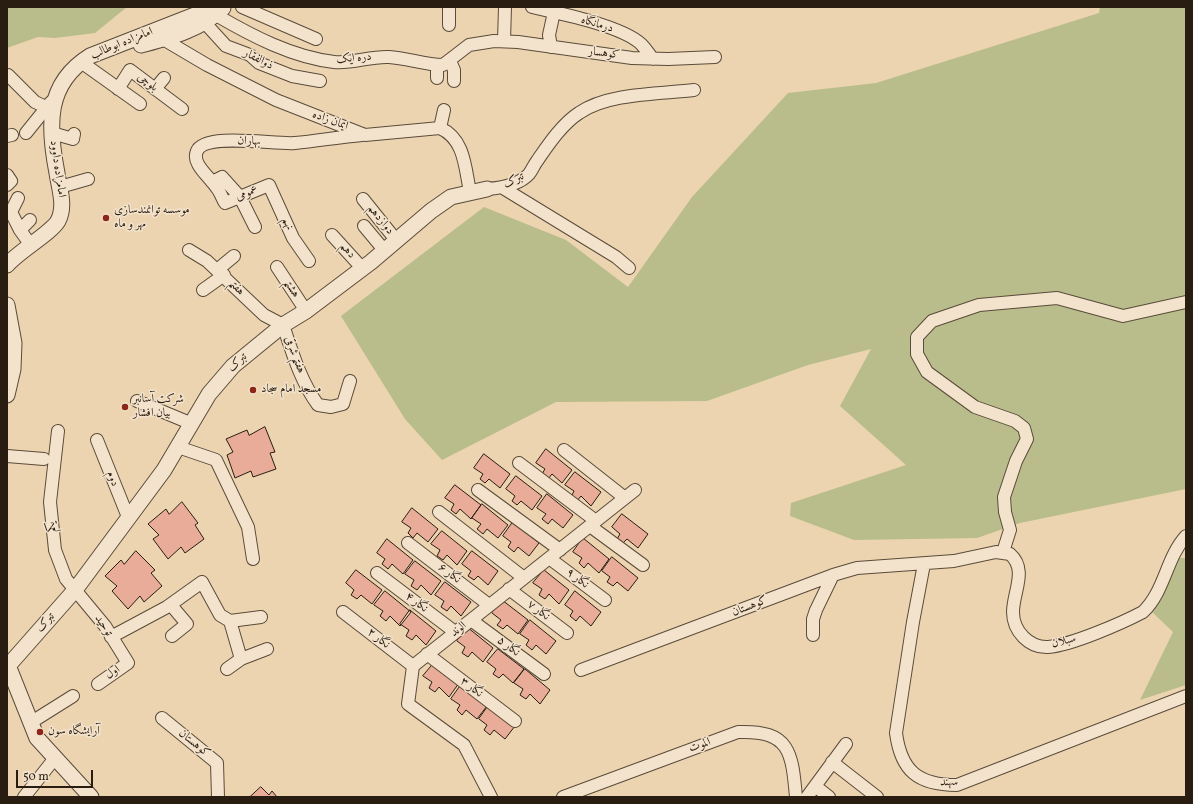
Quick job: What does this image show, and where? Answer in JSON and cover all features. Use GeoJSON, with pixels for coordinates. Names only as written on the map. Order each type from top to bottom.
{"type":"FeatureCollection","features":[{"type":"Feature","properties":{"kind":"street"},"geometry":{"type":"LineString","coordinates":[[242,7],[316,39]]}},
{"type":"Feature","properties":{"kind":"street"},"geometry":{"type":"LineString","coordinates":[[449,7],[449,25]]}},
{"type":"Feature","properties":{"kind":"street"},"geometry":{"type":"LineString","coordinates":[[499,41],[504,7]]}},
{"type":"Feature","properties":{"kind":"street","name":"درمانگاه"},"geometry":{"type":"LineString","coordinates":[[532,7],[554,12],[627,35],[641,44],[653,59]]}},
{"type":"Feature","properties":{"kind":"street"},"geometry":{"type":"LineString","coordinates":[[85,59],[109,55],[163,39],[215,12]]}},
{"type":"Feature","properties":{"kind":"street","name":"دره ایک"},"geometry":{"type":"LineString","coordinates":[[215,12],[265,41],[303,54],[335,62],[375,57],[403,58],[443,65],[469,45],[499,41]]}},
{"type":"Feature","properties":{"kind":"street","name":"امامزاده ابوطالب"},"geometry":{"type":"LineString","coordinates":[[50,103],[65,76],[85,59],[200,13],[215,12]]}},
{"type":"Feature","properties":{"kind":"street","name":"ذوالفقار"},"geometry":{"type":"LineString","coordinates":[[215,12],[226,46],[250,55],[259,63],[292,76],[320,80]]}},
{"type":"Feature","properties":{"kind":"street"},"geometry":{"type":"LineString","coordinates":[[552,47],[549,35],[554,12]]}},
{"type":"Feature","properties":{"kind":"street","name":"ایمان زاده"},"geometry":{"type":"LineString","coordinates":[[163,39],[207,65],[276,100],[365,134],[440,128]]}},
{"type":"Feature","properties":{"kind":"street","name":"کوهسار"},"geometry":{"type":"LineString","coordinates":[[499,41],[632,58],[653,59],[715,57]]}},
{"type":"Feature","properties":{"kind":"street","name":"بلوچی"},"geometry":{"type":"LineString","coordinates":[[85,59],[118,89],[140,104]]}},
{"type":"Feature","properties":{"kind":"street"},"geometry":{"type":"LineString","coordinates":[[450,61],[454,70],[454,81]]}},
{"type":"Feature","properties":{"kind":"street"},"geometry":{"type":"LineString","coordinates":[[437,65],[437,78]]}},
{"type":"Feature","properties":{"kind":"street","name":"بلوچی"},"geometry":{"type":"LineString","coordinates":[[118,89],[130,70],[182,109]]}},
{"type":"Feature","properties":{"kind":"street"},"geometry":{"type":"LineString","coordinates":[[8,75],[35,102],[50,103]]}},
{"type":"Feature","properties":{"kind":"street"},"geometry":{"type":"LineString","coordinates":[[155,89],[164,78]]}},
{"type":"Feature","properties":{"kind":"street","name":"تبرک"},"geometry":{"type":"LineString","coordinates":[[7,665],[75,590],[164,470],[190,423],[209,394],[234,366],[283,324],[306,310],[362,268],[431,211],[451,197],[487,189],[503,188],[517,182],[528,174],[545,149],[578,113],[613,98],[694,90]]}},
{"type":"Feature","properties":{"kind":"street"},"geometry":{"type":"LineString","coordinates":[[26,133],[50,103]]}},
{"type":"Feature","properties":{"kind":"street","name":"امامزاده داوود"},"geometry":{"type":"LineString","coordinates":[[7,264],[58,221],[61,209],[60,187],[52,133],[50,103]]}},
{"type":"Feature","properties":{"kind":"street"},"geometry":{"type":"LineString","coordinates":[[444,110],[440,128],[451,133],[458,142],[470,192]]}},
{"type":"Feature","properties":{"kind":"street"},"geometry":{"type":"LineString","coordinates":[[52,133],[73,139],[74,134]]}},
{"type":"Feature","properties":{"kind":"street","name":"بهاران"},"geometry":{"type":"LineString","coordinates":[[225,203],[217,187],[196,162],[196,152],[202,144],[212,142],[243,141],[294,143],[365,134]]}},
{"type":"Feature","properties":{"kind":"street"},"geometry":{"type":"LineString","coordinates":[[7,175],[11,181],[7,185]]}},
{"type":"Feature","properties":{"kind":"street"},"geometry":{"type":"LineString","coordinates":[[212,182],[222,178],[240,197],[255,227]]}},
{"type":"Feature","properties":{"kind":"street"},"geometry":{"type":"LineString","coordinates":[[60,187],[88,179]]}},
{"type":"Feature","properties":{"kind":"street","name":"عمومی"},"geometry":{"type":"LineString","coordinates":[[225,203],[269,185]]}},
{"type":"Feature","properties":{"kind":"street","name":"نهم"},"geometry":{"type":"LineString","coordinates":[[269,185],[293,238],[309,261]]}},
{"type":"Feature","properties":{"kind":"street"},"geometry":{"type":"LineString","coordinates":[[503,188],[616,257],[629,268]]}},
{"type":"Feature","properties":{"kind":"street"},"geometry":{"type":"LineString","coordinates":[[18,198],[11,212],[20,230],[30,244]]}},
{"type":"Feature","properties":{"kind":"street","name":"دوازدهم"},"geometry":{"type":"LineString","coordinates":[[363,199],[396,240]]}},
{"type":"Feature","properties":{"kind":"street"},"geometry":{"type":"LineString","coordinates":[[20,230],[30,220]]}},
{"type":"Feature","properties":{"kind":"street"},"geometry":{"type":"LineString","coordinates":[[364,226],[384,250]]}},
{"type":"Feature","properties":{"kind":"street","name":"دهم"},"geometry":{"type":"LineString","coordinates":[[332,235],[362,268]]}},
{"type":"Feature","properties":{"kind":"street","name":"هفتم"},"geometry":{"type":"LineString","coordinates":[[188,250],[208,261],[221,272],[264,315],[283,324]]}},
{"type":"Feature","properties":{"kind":"street"},"geometry":{"type":"LineString","coordinates":[[203,290],[234,256]]}},
{"type":"Feature","properties":{"kind":"street","name":"هشتم"},"geometry":{"type":"LineString","coordinates":[[277,267],[306,310]]}},
{"type":"Feature","properties":{"kind":"street"},"geometry":{"type":"LineString","coordinates":[[924,564],[954,561],[1003,552],[1010,530],[1004,497],[1016,461],[1027,439],[1024,428],[1015,421],[975,407],[927,372],[916,354],[917,337],[932,322],[979,305],[1057,298],[1123,316],[1186,302]]}},
{"type":"Feature","properties":{"kind":"street"},"geometry":{"type":"LineString","coordinates":[[7,305],[13,369],[7,395]]}},
{"type":"Feature","properties":{"kind":"street","name":"هفتم شرقی"},"geometry":{"type":"LineString","coordinates":[[283,324],[302,374],[312,397],[318,405],[331,407],[343,404],[350,381]]}},
{"type":"Feature","properties":{"kind":"street"},"geometry":{"type":"LineString","coordinates":[[137,401],[190,423]]}},
{"type":"Feature","properties":{"kind":"street","name":"یکم"},"geometry":{"type":"LineString","coordinates":[[58,431],[49,459],[50,502],[55,550],[61,568],[75,590]]}},
{"type":"Feature","properties":{"kind":"street","name":"دوم"},"geometry":{"type":"LineString","coordinates":[[97,440],[128,517]]}},
{"type":"Feature","properties":{"kind":"street"},"geometry":{"type":"LineString","coordinates":[[178,446],[216,460],[248,527],[253,559]]}},
{"type":"Feature","properties":{"kind":"street"},"geometry":{"type":"LineString","coordinates":[[564,450],[625,498]]}},
{"type":"Feature","properties":{"kind":"street"},"geometry":{"type":"LineString","coordinates":[[7,456],[49,459]]}},
{"type":"Feature","properties":{"kind":"street"},"geometry":{"type":"LineString","coordinates":[[518,463],[643,565]]}},
{"type":"Feature","properties":{"kind":"street"},"geometry":{"type":"LineString","coordinates":[[478,490],[560,550]]}},
{"type":"Feature","properties":{"kind":"street","name":"الوند"},"geometry":{"type":"LineString","coordinates":[[413,666],[635,490]]}},
{"type":"Feature","properties":{"kind":"street"},"geometry":{"type":"LineString","coordinates":[[439,512],[524,578]]}},
{"type":"Feature","properties":{"kind":"street","name":"سبلان"},"geometry":{"type":"LineString","coordinates":[[1003,552],[1016,559],[1019,566],[1020,573],[1013,612],[1015,626],[1023,637],[1034,645],[1047,647],[1066,644],[1143,612],[1152,603],[1179,544],[1186,536]]}},
{"type":"Feature","properties":{"kind":"street","name":"نگار ۶"},"geometry":{"type":"LineString","coordinates":[[408,543],[489,605]]}},
{"type":"Feature","properties":{"kind":"street","name":"نگار ۹"},"geometry":{"type":"LineString","coordinates":[[549,558],[605,600]]}},
{"type":"Feature","properties":{"kind":"street","name":"کوهستان"},"geometry":{"type":"LineString","coordinates":[[581,670],[833,575],[857,568],[882,565],[924,564]]}},
{"type":"Feature","properties":{"kind":"street","name":"سهند"},"geometry":{"type":"LineString","coordinates":[[924,564],[913,622],[896,733],[899,751],[908,767],[922,779],[939,785],[957,785],[1186,696]]}},
{"type":"Feature","properties":{"kind":"street","name":"نگار ۴"},"geometry":{"type":"LineString","coordinates":[[377,573],[455,632]]}},
{"type":"Feature","properties":{"kind":"street"},"geometry":{"type":"LineString","coordinates":[[814,635],[813,619],[833,575]]}},
{"type":"Feature","properties":{"kind":"street"},"geometry":{"type":"LineString","coordinates":[[110,638],[171,605],[202,582],[220,615],[230,621],[261,618]]}},
{"type":"Feature","properties":{"kind":"street","name":"توحید"},"geometry":{"type":"LineString","coordinates":[[75,590],[105,626],[110,638],[128,663]]}},
{"type":"Feature","properties":{"kind":"street","name":"نگار ۷"},"geometry":{"type":"LineString","coordinates":[[509,590],[567,633]]}},
{"type":"Feature","properties":{"kind":"street"},"geometry":{"type":"LineString","coordinates":[[171,605],[187,624],[172,636]]}},
{"type":"Feature","properties":{"kind":"street","name":"نگار ۲"},"geometry":{"type":"LineString","coordinates":[[343,612],[413,666]]}},
{"type":"Feature","properties":{"kind":"street","name":"نگار ۵"},"geometry":{"type":"LineString","coordinates":[[471,620],[544,674]]}},
{"type":"Feature","properties":{"kind":"street"},"geometry":{"type":"LineString","coordinates":[[230,621],[241,658]]}},
{"type":"Feature","properties":{"kind":"street"},"geometry":{"type":"LineString","coordinates":[[226,670],[241,658],[267,649]]}},
{"type":"Feature","properties":{"kind":"street","name":"نگار ۳"},"geometry":{"type":"LineString","coordinates":[[427,654],[515,721]]}},
{"type":"Feature","properties":{"kind":"street","name":"اول"},"geometry":{"type":"LineString","coordinates":[[98,684],[128,663]]}},
{"type":"Feature","properties":{"kind":"street"},"geometry":{"type":"LineString","coordinates":[[7,665],[10,684],[37,738],[91,797]]}},
{"type":"Feature","properties":{"kind":"street"},"geometry":{"type":"LineString","coordinates":[[413,666],[408,704],[464,745],[491,797]]}},
{"type":"Feature","properties":{"kind":"street"},"geometry":{"type":"LineString","coordinates":[[30,723],[73,696]]}},
{"type":"Feature","properties":{"kind":"street","name":"کوهستان"},"geometry":{"type":"LineString","coordinates":[[162,718],[217,763],[218,797]]}},
{"type":"Feature","properties":{"kind":"street","name":"الموت"},"geometry":{"type":"LineString","coordinates":[[563,797],[738,732],[759,731],[778,739],[789,750],[793,763],[796,797]]}},
{"type":"Feature","properties":{"kind":"street"},"geometry":{"type":"LineString","coordinates":[[807,797],[846,744]]}},
{"type":"Feature","properties":{"kind":"street"},"geometry":{"type":"LineString","coordinates":[[24,797],[55,758]]}},
{"type":"Feature","properties":{"kind":"street"},"geometry":{"type":"LineString","coordinates":[[832,762],[877,797]]}},
{"type":"Feature","properties":{"kind":"street"},"geometry":{"type":"LineString","coordinates":[[815,786],[829,797]]}},
{"type":"Feature","properties":{"kind":"green space"},"geometry":{"type":"Polygon","coordinates":[[[7,7],[127,7],[95,33],[55,38],[38,37],[7,48],[7,7]]]}},
{"type":"Feature","properties":{"kind":"green space"},"geometry":{"type":"Polygon","coordinates":[[[1100,7],[1186,7],[1186,489],[1020,523],[977,538],[854,540],[790,516],[791,503],[906,465],[840,406],[871,349],[808,365],[707,401],[556,402],[442,460],[405,419],[341,316],[484,207],[566,240],[628,287],[692,197],[788,93],[876,83],[1099,13],[1100,7]]]}},
{"type":"Feature","properties":{"kind":"green space"},"geometry":{"type":"Polygon","coordinates":[[[1179,558],[1186,558],[1186,685],[1140,700],[1173,632],[1152,612],[1179,558]]]}},
{"type":"Feature","properties":{"kind":"building"},"geometry":{"type":"Polygon","coordinates":[[[265,427],[275,452],[270,453],[276,469],[253,477],[251,471],[235,478],[227,455],[233,452],[226,439],[247,430],[249,435],[265,427]]]}},
{"type":"Feature","properties":{"kind":"building"},"geometry":{"type":"Polygon","coordinates":[[[546,449],[572,470],[562,483],[552,474],[548,479],[542,474],[545,469],[536,463],[546,449]]]}},
{"type":"Feature","properties":{"kind":"building"},"geometry":{"type":"Polygon","coordinates":[[[484,454],[510,474],[500,488],[489,479],[485,483],[480,479],[483,474],[474,468],[484,454]]]}},
{"type":"Feature","properties":{"kind":"building"},"geometry":{"type":"Polygon","coordinates":[[[575,472],[601,492],[591,506],[581,496],[577,501],[571,497],[574,491],[565,485],[575,472]]]}},
{"type":"Feature","properties":{"kind":"building"},"geometry":{"type":"Polygon","coordinates":[[[516,476],[542,496],[532,510],[521,501],[517,505],[512,501],[515,496],[506,489],[516,476]]]}},
{"type":"Feature","properties":{"kind":"building"},"geometry":{"type":"Polygon","coordinates":[[[455,485],[481,505],[471,519],[460,509],[456,514],[451,510],[454,504],[445,498],[455,485]]]}},
{"type":"Feature","properties":{"kind":"building"},"geometry":{"type":"Polygon","coordinates":[[[547,494],[573,515],[563,528],[552,519],[548,524],[542,519],[546,514],[537,508],[547,494]]]}},
{"type":"Feature","properties":{"kind":"building"},"geometry":{"type":"Polygon","coordinates":[[[182,502],[198,523],[195,525],[204,539],[185,553],[181,547],[168,559],[153,539],[159,535],[148,524],[166,509],[169,514],[182,502]]]}},
{"type":"Feature","properties":{"kind":"building"},"geometry":{"type":"Polygon","coordinates":[[[482,504],[508,525],[498,538],[487,529],[483,534],[477,529],[481,524],[472,518],[482,504]]]}},
{"type":"Feature","properties":{"kind":"building"},"geometry":{"type":"Polygon","coordinates":[[[412,508],[438,529],[428,542],[417,533],[413,538],[408,533],[411,528],[402,522],[412,508]]]}},
{"type":"Feature","properties":{"kind":"building"},"geometry":{"type":"Polygon","coordinates":[[[622,514],[648,534],[638,548],[627,539],[623,543],[617,539],[620,534],[612,527],[622,514]]]}},
{"type":"Feature","properties":{"kind":"building"},"geometry":{"type":"Polygon","coordinates":[[[513,522],[539,543],[529,556],[518,547],[514,552],[508,547],[511,542],[503,536],[513,522]]]}},
{"type":"Feature","properties":{"kind":"building"},"geometry":{"type":"Polygon","coordinates":[[[442,531],[467,551],[457,565],[447,555],[443,560],[437,556],[440,550],[431,544],[442,531]]]}},
{"type":"Feature","properties":{"kind":"building"},"geometry":{"type":"Polygon","coordinates":[[[583,538],[609,559],[599,573],[588,563],[584,568],[579,563],[582,558],[573,552],[583,538]]]}},
{"type":"Feature","properties":{"kind":"building"},"geometry":{"type":"Polygon","coordinates":[[[387,539],[413,560],[403,574],[392,564],[388,569],[382,564],[385,559],[377,553],[387,539]]]}},
{"type":"Feature","properties":{"kind":"building"},"geometry":{"type":"Polygon","coordinates":[[[136,551],[155,570],[151,573],[162,586],[144,602],[140,596],[128,609],[112,591],[117,586],[105,576],[121,560],[124,564],[136,551]]]}},
{"type":"Feature","properties":{"kind":"building"},"geometry":{"type":"Polygon","coordinates":[[[472,551],[498,571],[488,585],[478,576],[474,580],[468,576],[471,571],[462,564],[472,551]]]}},
{"type":"Feature","properties":{"kind":"building"},"geometry":{"type":"Polygon","coordinates":[[[612,557],[638,578],[628,591],[617,582],[613,586],[607,582],[610,577],[602,571],[612,557]]]}},
{"type":"Feature","properties":{"kind":"building"},"geometry":{"type":"Polygon","coordinates":[[[415,561],[441,581],[431,595],[421,585],[417,590],[411,586],[414,580],[405,574],[415,561]]]}},
{"type":"Feature","properties":{"kind":"building"},"geometry":{"type":"Polygon","coordinates":[[[356,570],[382,590],[372,604],[361,595],[357,599],[351,595],[354,590],[346,583],[356,570]]]}},
{"type":"Feature","properties":{"kind":"building"},"geometry":{"type":"Polygon","coordinates":[[[544,570],[569,590],[559,604],[549,594],[545,599],[539,595],[542,589],[533,583],[544,570]]]}},
{"type":"Feature","properties":{"kind":"building"},"geometry":{"type":"Polygon","coordinates":[[[445,582],[471,602],[461,616],[451,606],[447,611],[441,607],[444,601],[435,595],[445,582]]]}},
{"type":"Feature","properties":{"kind":"building"},"geometry":{"type":"Polygon","coordinates":[[[385,591],[411,612],[400,626],[390,616],[386,621],[380,616],[383,611],[374,605],[385,591]]]}},
{"type":"Feature","properties":{"kind":"building"},"geometry":{"type":"Polygon","coordinates":[[[575,591],[601,612],[591,626],[580,616],[576,621],[570,616],[573,611],[565,605],[575,591]]]}},
{"type":"Feature","properties":{"kind":"building"},"geometry":{"type":"Polygon","coordinates":[[[502,600],[528,620],[518,634],[507,625],[503,629],[497,625],[501,620],[492,613],[502,600]]]}},
{"type":"Feature","properties":{"kind":"building"},"geometry":{"type":"Polygon","coordinates":[[[410,610],[436,631],[426,645],[416,635],[412,640],[406,636],[409,630],[400,624],[410,610]]]}},
{"type":"Feature","properties":{"kind":"building"},"geometry":{"type":"Polygon","coordinates":[[[530,620],[556,641],[546,654],[536,645],[532,650],[526,645],[529,640],[520,634],[530,620]]]}},
{"type":"Feature","properties":{"kind":"building"},"geometry":{"type":"Polygon","coordinates":[[[467,627],[493,648],[483,662],[472,652],[468,657],[462,653],[465,647],[457,641],[467,627]]]}},
{"type":"Feature","properties":{"kind":"building"},"geometry":{"type":"Polygon","coordinates":[[[498,649],[524,669],[513,683],[503,674],[499,678],[493,674],[496,669],[487,662],[498,649]]]}},
{"type":"Feature","properties":{"kind":"building"},"geometry":{"type":"Polygon","coordinates":[[[434,663],[459,683],[449,697],[439,687],[435,692],[429,688],[432,682],[423,676],[434,663]]]}},
{"type":"Feature","properties":{"kind":"building"},"geometry":{"type":"Polygon","coordinates":[[[525,669],[550,690],[540,704],[530,694],[526,699],[520,695],[523,689],[514,683],[525,669]]]}},
{"type":"Feature","properties":{"kind":"building"},"geometry":{"type":"Polygon","coordinates":[[[461,685],[487,706],[477,719],[466,710],[462,715],[457,710],[460,705],[451,699],[461,685]]]}},
{"type":"Feature","properties":{"kind":"building"},"geometry":{"type":"Polygon","coordinates":[[[489,705],[515,726],[505,739],[494,730],[490,735],[484,730],[487,725],[479,719],[489,705]]]}},
{"type":"Feature","properties":{"kind":"building"},"geometry":{"type":"Polygon","coordinates":[[[261,787],[269,795],[272,791],[277,797],[250,797],[261,787]]]}},
{"type":"Feature","properties":{"kind":"place","name":"موسسه توانمندسازی مهر و ماه"},"geometry":{"type":"Point","coordinates":[106,218]}},
{"type":"Feature","properties":{"kind":"place","name":"مسجد امام سجاد"},"geometry":{"type":"Point","coordinates":[253,390]}},
{"type":"Feature","properties":{"kind":"place","name":"شرکت آسانبر بیان افشار"},"geometry":{"type":"Point","coordinates":[125,407]}},
{"type":"Feature","properties":{"kind":"place","name":"آرایشگاه سون"},"geometry":{"type":"Point","coordinates":[40,732]}}]}
